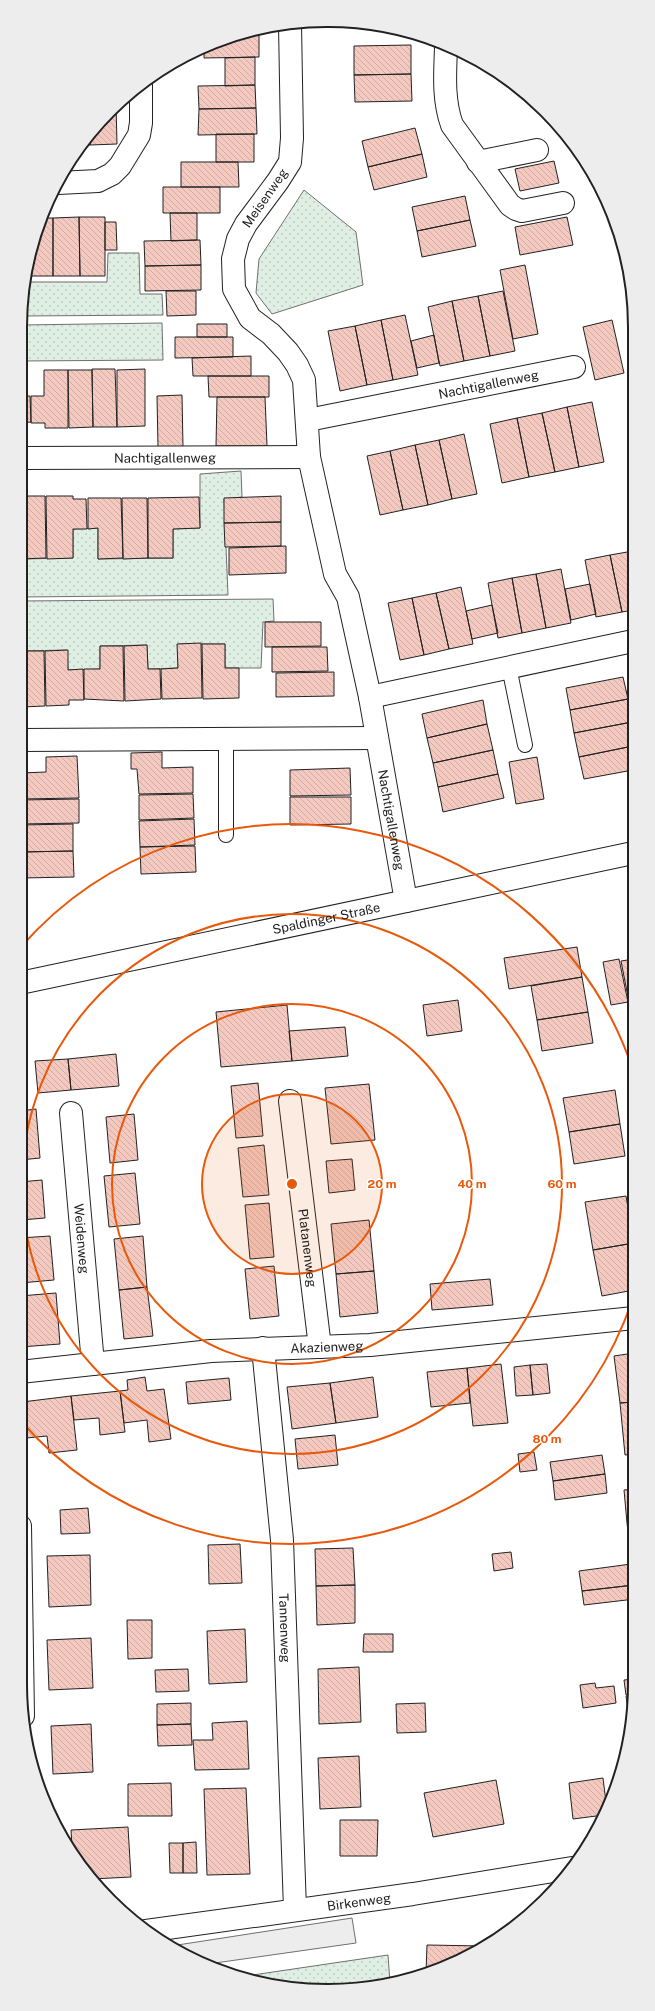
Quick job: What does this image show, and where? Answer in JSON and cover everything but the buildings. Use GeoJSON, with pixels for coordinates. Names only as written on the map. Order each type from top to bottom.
{"type":"FeatureCollection","features":[{"type":"Feature","properties":{"kind":"street","name":"Meisenweg"},"geometry":{"type":"LineString","coordinates":[[250,318],[234,289],[233,260],[238,239],[246,224],[278,181],[290,162],[292,138],[290,30]]}},
{"type":"Feature","properties":{"kind":"street"},"geometry":{"type":"LineString","coordinates":[[446,52],[447,109],[452,125],[478,162],[516,209],[522,211],[563,203]]}},
{"type":"Feature","properties":{"kind":"street"},"geometry":{"type":"LineString","coordinates":[[64,183],[98,181],[112,174],[120,166],[139,135],[141,123],[141,92]]}},
{"type":"Feature","properties":{"kind":"street"},"geometry":{"type":"LineString","coordinates":[[478,162],[537,150]]}},
{"type":"Feature","properties":{"kind":"street","name":"Nachtigallenweg"},"geometry":{"type":"LineString","coordinates":[[250,318],[271,334],[297,365],[304,380],[308,420],[309,457],[335,574],[348,597],[370,697],[406,901]]}},
{"type":"Feature","properties":{"kind":"street","name":"Nachtigallenweg"},"geometry":{"type":"LineString","coordinates":[[308,420],[574,367]]}},
{"type":"Feature","properties":{"kind":"street","name":"Nachtigallenweg"},"geometry":{"type":"LineString","coordinates":[[27,458],[309,457]]}},
{"type":"Feature","properties":{"kind":"street"},"geometry":{"type":"LineString","coordinates":[[370,697],[628,642]]}},
{"type":"Feature","properties":{"kind":"street"},"geometry":{"type":"LineString","coordinates":[[27,740],[377,738]]}},
{"type":"Feature","properties":{"kind":"street","name":"Spaldinger Straße"},"geometry":{"type":"LineString","coordinates":[[27,982],[628,854]]}},
{"type":"Feature","properties":{"kind":"street","name":"Platanenweg"},"geometry":{"type":"LineString","coordinates":[[290,1101],[320,1347]]}},
{"type":"Feature","properties":{"kind":"street","name":"Weidenweg"},"geometry":{"type":"LineString","coordinates":[[71,1113],[93,1364]]}},
{"type":"Feature","properties":{"kind":"street","name":"Akazienweg"},"geometry":{"type":"LineString","coordinates":[[27,1371],[211,1351],[370,1345],[628,1319]]}},
{"type":"Feature","properties":{"kind":"street","name":"Tannenweg"},"geometry":{"type":"LineString","coordinates":[[263,1348],[282,1540],[295,1910]]}},
{"type":"Feature","properties":{"kind":"street","name":"Birkenweg"},"geometry":{"type":"LineString","coordinates":[[156,1930],[413,1894],[563,1869]]}},
{"type":"Feature","properties":{"kind":"lane"},"geometry":{"type":"LineString","coordinates":[[508,667],[525,745]]}},
{"type":"Feature","properties":{"kind":"lane"},"geometry":{"type":"LineString","coordinates":[[226,739],[226,836]]}},
{"type":"Feature","properties":{"kind":"green space"},"geometry":{"type":"Polygon","coordinates":[[[304,190],[356,232],[363,285],[272,314],[256,293],[259,259],[304,190]]]}},
{"type":"Feature","properties":{"kind":"green space"},"geometry":{"type":"Polygon","coordinates":[[[108,253],[139,253],[140,294],[162,294],[163,315],[28,316],[31,282],[107,282],[108,253]]]}},
{"type":"Feature","properties":{"kind":"green space"},"geometry":{"type":"Polygon","coordinates":[[[162,323],[163,360],[27,361],[27,325],[162,323]]]}},
{"type":"Feature","properties":{"kind":"green space"},"geometry":{"type":"Polygon","coordinates":[[[241,471],[242,497],[224,499],[228,595],[27,597],[27,559],[73,558],[73,529],[98,528],[98,559],[173,558],[173,529],[200,528],[200,474],[241,471]]]}},
{"type":"Feature","properties":{"kind":"green space"},"geometry":{"type":"Polygon","coordinates":[[[273,599],[274,621],[263,622],[261,668],[225,668],[225,644],[178,644],[178,668],[148,669],[147,645],[100,646],[100,669],[68,670],[67,650],[27,651],[27,601],[273,599]]]}},
{"type":"Feature","properties":{"kind":"green space"},"geometry":{"type":"Polygon","coordinates":[[[388,1955],[390,1977],[367,1981],[328,1984],[288,1981],[254,1975],[388,1955]]]}},
{"type":"Feature","properties":{"kind":"shaded area"},"geometry":{"type":"Polygon","coordinates":[[[352,1918],[356,1943],[217,1963],[179,1945],[352,1918]]]}}]}
